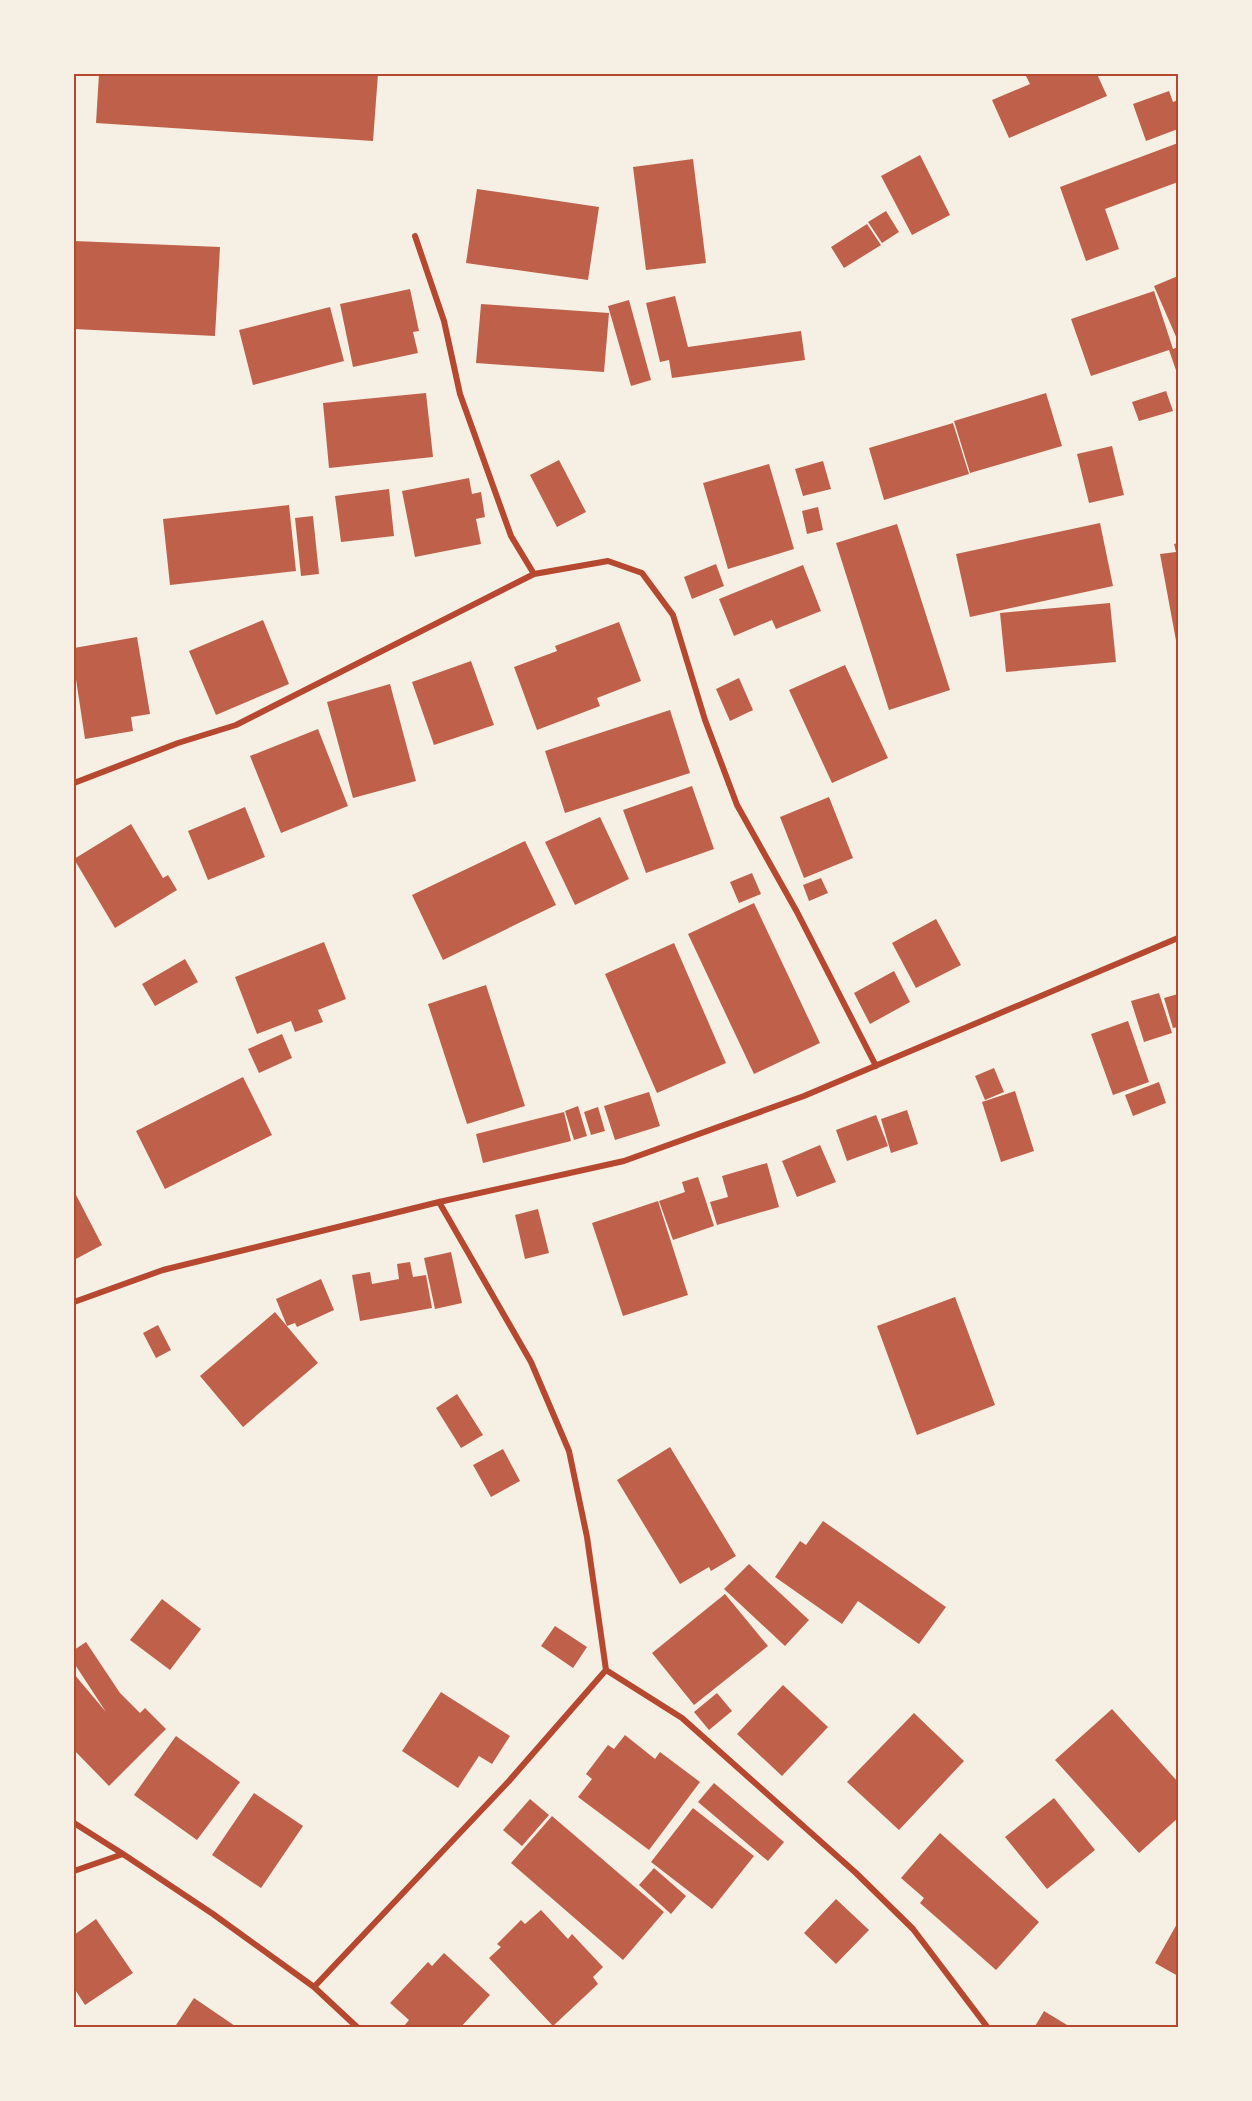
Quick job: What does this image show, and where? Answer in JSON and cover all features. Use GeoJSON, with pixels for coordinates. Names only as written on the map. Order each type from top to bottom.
{"type":"FeatureCollection","features":[{"type":"Feature","properties":{"kind":"street"},"geometry":{"type":"LineString","coordinates":[[416,236],[444,321],[460,394],[511,536],[534,574]]}},
{"type":"Feature","properties":{"kind":"street"},"geometry":{"type":"LineString","coordinates":[[74,783],[178,743],[236,725],[534,574],[608,561],[642,573],[673,615],[705,720],[737,805],[797,912],[876,1066]]}},
{"type":"Feature","properties":{"kind":"street"},"geometry":{"type":"LineString","coordinates":[[74,1302],[163,1270],[439,1202],[624,1161],[804,1096],[1179,938]]}},
{"type":"Feature","properties":{"kind":"street"},"geometry":{"type":"LineString","coordinates":[[439,1202],[531,1362],[570,1451],[587,1537],[606,1670],[682,1719],[856,1873],[913,1929],[988,2028]]}},
{"type":"Feature","properties":{"kind":"street"},"geometry":{"type":"LineString","coordinates":[[314,1987],[509,1781],[606,1670]]}},
{"type":"Feature","properties":{"kind":"street"},"geometry":{"type":"LineString","coordinates":[[74,1823],[213,1914],[314,1987],[358,2028]]}},
{"type":"Feature","properties":{"kind":"street"},"geometry":{"type":"LineString","coordinates":[[74,1871],[123,1854]]}},
{"type":"Feature","properties":{"kind":"building"},"geometry":{"type":"Polygon","coordinates":[[[99,74],[378,74],[373,141],[96,123],[99,74]]]}},
{"type":"Feature","properties":{"kind":"building"},"geometry":{"type":"Polygon","coordinates":[[[1025,74],[1097,74],[1107,96],[1009,138],[992,100],[1030,84],[1025,74]]]}},
{"type":"Feature","properties":{"kind":"building"},"geometry":{"type":"Polygon","coordinates":[[[1169,91],[1173,102],[1178,100],[1178,129],[1146,141],[1133,104],[1169,91]]]}},
{"type":"Feature","properties":{"kind":"building"},"geometry":{"type":"Polygon","coordinates":[[[1178,143],[1178,182],[1105,209],[1119,249],[1086,261],[1060,187],[1178,143]]]}},
{"type":"Feature","properties":{"kind":"building"},"geometry":{"type":"Polygon","coordinates":[[[920,155],[950,215],[912,235],[881,176],[920,155]]]}},
{"type":"Feature","properties":{"kind":"building"},"geometry":{"type":"Polygon","coordinates":[[[693,159],[706,263],[646,270],[633,167],[693,159]]]}},
{"type":"Feature","properties":{"kind":"building"},"geometry":{"type":"Polygon","coordinates":[[[477,189],[599,207],[588,280],[466,263],[477,189]]]}},
{"type":"Feature","properties":{"kind":"building"},"geometry":{"type":"Polygon","coordinates":[[[886,211],[899,232],[882,243],[868,222],[886,211]]]}},
{"type":"Feature","properties":{"kind":"building"},"geometry":{"type":"Polygon","coordinates":[[[867,224],[881,245],[844,268],[831,247],[867,224]]]}},
{"type":"Feature","properties":{"kind":"building"},"geometry":{"type":"Polygon","coordinates":[[[74,241],[220,247],[215,336],[74,329],[74,241]]]}},
{"type":"Feature","properties":{"kind":"building"},"geometry":{"type":"Polygon","coordinates":[[[1178,276],[1178,338],[1177,339],[1154,286],[1178,276]]]}},
{"type":"Feature","properties":{"kind":"building"},"geometry":{"type":"Polygon","coordinates":[[[410,289],[419,331],[413,332],[418,353],[353,367],[340,304],[410,289]]]}},
{"type":"Feature","properties":{"kind":"building"},"geometry":{"type":"Polygon","coordinates":[[[1154,291],[1173,349],[1178,347],[1178,376],[1169,350],[1091,376],[1071,319],[1154,291]]]}},
{"type":"Feature","properties":{"kind":"building"},"geometry":{"type":"Polygon","coordinates":[[[675,296],[688,347],[801,331],[805,360],[672,378],[669,360],[660,362],[646,303],[675,296]]]}},
{"type":"Feature","properties":{"kind":"building"},"geometry":{"type":"Polygon","coordinates":[[[629,300],[651,380],[631,386],[608,306],[629,300]]]}},
{"type":"Feature","properties":{"kind":"building"},"geometry":{"type":"Polygon","coordinates":[[[481,304],[609,313],[604,372],[476,363],[481,304]]]}},
{"type":"Feature","properties":{"kind":"building"},"geometry":{"type":"Polygon","coordinates":[[[330,307],[344,361],[253,385],[239,330],[330,307]]]}},
{"type":"Feature","properties":{"kind":"building"},"geometry":{"type":"Polygon","coordinates":[[[1166,391],[1173,411],[1139,421],[1132,402],[1166,391]]]}},
{"type":"Feature","properties":{"kind":"building"},"geometry":{"type":"Polygon","coordinates":[[[426,393],[433,457],[329,468],[323,403],[426,393]]]}},
{"type":"Feature","properties":{"kind":"building"},"geometry":{"type":"Polygon","coordinates":[[[1046,393],[1062,446],[970,473],[954,421],[1046,393]]]}},
{"type":"Feature","properties":{"kind":"building"},"geometry":{"type":"Polygon","coordinates":[[[953,423],[969,474],[884,500],[869,448],[953,423]]]}},
{"type":"Feature","properties":{"kind":"building"},"geometry":{"type":"Polygon","coordinates":[[[1112,446],[1124,495],[1089,503],[1077,454],[1112,446]]]}},
{"type":"Feature","properties":{"kind":"building"},"geometry":{"type":"Polygon","coordinates":[[[559,460],[586,512],[557,527],[530,475],[559,460]]]}},
{"type":"Feature","properties":{"kind":"building"},"geometry":{"type":"Polygon","coordinates":[[[823,461],[831,489],[803,496],[795,469],[823,461]]]}},
{"type":"Feature","properties":{"kind":"building"},"geometry":{"type":"Polygon","coordinates":[[[769,464],[794,549],[728,569],[703,483],[769,464]]]}},
{"type":"Feature","properties":{"kind":"building"},"geometry":{"type":"Polygon","coordinates":[[[469,478],[472,494],[481,492],[485,517],[476,519],[481,544],[415,557],[402,491],[469,478]]]}},
{"type":"Feature","properties":{"kind":"building"},"geometry":{"type":"Polygon","coordinates":[[[389,489],[394,536],[341,542],[335,496],[389,489]]]}},
{"type":"Feature","properties":{"kind":"building"},"geometry":{"type":"Polygon","coordinates":[[[289,505],[296,571],[170,585],[163,519],[289,505]]]}},
{"type":"Feature","properties":{"kind":"building"},"geometry":{"type":"Polygon","coordinates":[[[818,507],[823,530],[807,534],[802,511],[818,507]]]}},
{"type":"Feature","properties":{"kind":"building"},"geometry":{"type":"Polygon","coordinates":[[[313,516],[319,574],[301,576],[295,518],[313,516]]]}},
{"type":"Feature","properties":{"kind":"building"},"geometry":{"type":"Polygon","coordinates":[[[1100,523],[1113,586],[970,617],[956,554],[1100,523]]]}},
{"type":"Feature","properties":{"kind":"building"},"geometry":{"type":"Polygon","coordinates":[[[897,524],[950,690],[889,710],[836,543],[897,524]]]}},
{"type":"Feature","properties":{"kind":"building"},"geometry":{"type":"Polygon","coordinates":[[[1178,543],[1177,646],[1160,554],[1176,552],[1174,544],[1178,543]]]}},
{"type":"Feature","properties":{"kind":"building"},"geometry":{"type":"Polygon","coordinates":[[[716,564],[724,586],[692,599],[684,577],[716,564]]]}},
{"type":"Feature","properties":{"kind":"building"},"geometry":{"type":"Polygon","coordinates":[[[803,565],[821,611],[776,629],[772,620],[734,636],[719,599],[803,565]]]}},
{"type":"Feature","properties":{"kind":"building"},"geometry":{"type":"Polygon","coordinates":[[[1110,603],[1116,662],[1006,672],[1000,613],[1110,603]]]}},
{"type":"Feature","properties":{"kind":"building"},"geometry":{"type":"Polygon","coordinates":[[[263,620],[289,684],[216,715],[189,651],[263,620]]]}},
{"type":"Feature","properties":{"kind":"building"},"geometry":{"type":"Polygon","coordinates":[[[619,622],[641,681],[597,698],[600,706],[537,730],[514,667],[557,651],[555,646],[619,622]]]}},
{"type":"Feature","properties":{"kind":"building"},"geometry":{"type":"Polygon","coordinates":[[[137,637],[150,714],[131,717],[133,731],[85,739],[74,666],[74,648],[137,637]]]}},
{"type":"Feature","properties":{"kind":"building"},"geometry":{"type":"Polygon","coordinates":[[[471,661],[494,725],[434,745],[412,682],[471,661]]]}},
{"type":"Feature","properties":{"kind":"building"},"geometry":{"type":"Polygon","coordinates":[[[845,665],[888,758],[832,783],[789,690],[845,665]]]}},
{"type":"Feature","properties":{"kind":"building"},"geometry":{"type":"Polygon","coordinates":[[[739,678],[753,710],[730,721],[716,689],[739,678]]]}},
{"type":"Feature","properties":{"kind":"building"},"geometry":{"type":"Polygon","coordinates":[[[390,684],[416,781],[353,798],[327,702],[390,684]]]}},
{"type":"Feature","properties":{"kind":"building"},"geometry":{"type":"Polygon","coordinates":[[[670,710],[690,773],[565,813],[545,751],[670,710]]]}},
{"type":"Feature","properties":{"kind":"building"},"geometry":{"type":"Polygon","coordinates":[[[318,729],[348,806],[281,833],[250,756],[318,729]]]}},
{"type":"Feature","properties":{"kind":"building"},"geometry":{"type":"Polygon","coordinates":[[[692,786],[714,849],[646,873],[623,810],[692,786]]]}},
{"type":"Feature","properties":{"kind":"building"},"geometry":{"type":"Polygon","coordinates":[[[829,797],[853,858],[804,878],[780,817],[829,797]]]}},
{"type":"Feature","properties":{"kind":"building"},"geometry":{"type":"Polygon","coordinates":[[[245,807],[265,857],[208,880],[188,831],[245,807]]]}},
{"type":"Feature","properties":{"kind":"building"},"geometry":{"type":"Polygon","coordinates":[[[600,817],[629,879],[575,905],[545,842],[600,817]]]}},
{"type":"Feature","properties":{"kind":"building"},"geometry":{"type":"Polygon","coordinates":[[[131,824],[163,878],[168,875],[177,890],[115,928],[74,859],[131,824]]]}},
{"type":"Feature","properties":{"kind":"building"},"geometry":{"type":"Polygon","coordinates":[[[525,841],[556,905],[443,960],[412,895],[525,841]]]}},
{"type":"Feature","properties":{"kind":"building"},"geometry":{"type":"Polygon","coordinates":[[[752,873],[761,894],[739,903],[730,882],[752,873]]]}},
{"type":"Feature","properties":{"kind":"building"},"geometry":{"type":"Polygon","coordinates":[[[821,878],[828,893],[809,901],[803,885],[821,878]]]}},
{"type":"Feature","properties":{"kind":"building"},"geometry":{"type":"Polygon","coordinates":[[[754,903],[820,1043],[754,1074],[688,934],[754,903]]]}},
{"type":"Feature","properties":{"kind":"building"},"geometry":{"type":"Polygon","coordinates":[[[936,919],[961,965],[916,988],[892,943],[936,919]]]}},
{"type":"Feature","properties":{"kind":"building"},"geometry":{"type":"Polygon","coordinates":[[[324,942],[346,999],[318,1010],[323,1022],[295,1032],[291,1021],[257,1034],[235,977],[324,942]]]}},
{"type":"Feature","properties":{"kind":"building"},"geometry":{"type":"Polygon","coordinates":[[[674,943],[726,1063],[657,1093],[605,974],[674,943]]]}},
{"type":"Feature","properties":{"kind":"building"},"geometry":{"type":"Polygon","coordinates":[[[185,959],[198,982],[155,1006],[142,984],[185,959]]]}},
{"type":"Feature","properties":{"kind":"building"},"geometry":{"type":"Polygon","coordinates":[[[894,971],[910,1002],[870,1024],[854,993],[894,971]]]}},
{"type":"Feature","properties":{"kind":"building"},"geometry":{"type":"Polygon","coordinates":[[[486,985],[525,1106],[467,1124],[428,1004],[486,985]]]}},
{"type":"Feature","properties":{"kind":"building"},"geometry":{"type":"Polygon","coordinates":[[[1159,993],[1172,1033],[1144,1042],[1131,1001],[1159,993]]]}},
{"type":"Feature","properties":{"kind":"building"},"geometry":{"type":"Polygon","coordinates":[[[1178,994],[1178,1027],[1173,1028],[1164,998],[1178,994]]]}},
{"type":"Feature","properties":{"kind":"building"},"geometry":{"type":"Polygon","coordinates":[[[1128,1021],[1149,1082],[1113,1095],[1091,1034],[1128,1021]]]}},
{"type":"Feature","properties":{"kind":"building"},"geometry":{"type":"Polygon","coordinates":[[[282,1034],[292,1058],[259,1073],[248,1049],[282,1034]]]}},
{"type":"Feature","properties":{"kind":"building"},"geometry":{"type":"Polygon","coordinates":[[[994,1068],[1004,1092],[985,1100],[975,1076],[994,1068]]]}},
{"type":"Feature","properties":{"kind":"building"},"geometry":{"type":"Polygon","coordinates":[[[243,1077],[272,1135],[165,1189],[136,1131],[243,1077]]]}},
{"type":"Feature","properties":{"kind":"building"},"geometry":{"type":"Polygon","coordinates":[[[1159,1082],[1166,1103],[1133,1116],[1125,1095],[1159,1082]]]}},
{"type":"Feature","properties":{"kind":"building"},"geometry":{"type":"Polygon","coordinates":[[[1015,1091],[1034,1151],[1001,1162],[982,1102],[1015,1091]]]}},
{"type":"Feature","properties":{"kind":"building"},"geometry":{"type":"Polygon","coordinates":[[[649,1092],[660,1126],[615,1140],[604,1106],[649,1092]]]}},
{"type":"Feature","properties":{"kind":"building"},"geometry":{"type":"Polygon","coordinates":[[[578,1106],[587,1136],[574,1140],[565,1111],[578,1106]]]}},
{"type":"Feature","properties":{"kind":"building"},"geometry":{"type":"Polygon","coordinates":[[[598,1107],[605,1131],[591,1135],[584,1112],[598,1107]]]}},
{"type":"Feature","properties":{"kind":"building"},"geometry":{"type":"Polygon","coordinates":[[[907,1110],[918,1144],[891,1153],[881,1119],[907,1110]]]}},
{"type":"Feature","properties":{"kind":"building"},"geometry":{"type":"Polygon","coordinates":[[[564,1112],[571,1141],[483,1163],[476,1134],[564,1112]]]}},
{"type":"Feature","properties":{"kind":"building"},"geometry":{"type":"Polygon","coordinates":[[[876,1115],[888,1146],[847,1161],[836,1130],[876,1115]]]}},
{"type":"Feature","properties":{"kind":"building"},"geometry":{"type":"Polygon","coordinates":[[[820,1145],[836,1182],[797,1197],[782,1161],[820,1145]]]}},
{"type":"Feature","properties":{"kind":"building"},"geometry":{"type":"Polygon","coordinates":[[[767,1163],[779,1207],[717,1225],[710,1202],[728,1197],[722,1176],[767,1163]]]}},
{"type":"Feature","properties":{"kind":"building"},"geometry":{"type":"Polygon","coordinates":[[[698,1177],[714,1226],[673,1240],[659,1201],[685,1192],[682,1182],[698,1177]]]}},
{"type":"Feature","properties":{"kind":"building"},"geometry":{"type":"Polygon","coordinates":[[[74,1191],[102,1245],[74,1260],[74,1191]]]}},
{"type":"Feature","properties":{"kind":"building"},"geometry":{"type":"Polygon","coordinates":[[[658,1201],[688,1295],[623,1316],[592,1223],[658,1201]]]}},
{"type":"Feature","properties":{"kind":"building"},"geometry":{"type":"Polygon","coordinates":[[[538,1209],[549,1253],[525,1259],[515,1215],[538,1209]]]}},
{"type":"Feature","properties":{"kind":"building"},"geometry":{"type":"Polygon","coordinates":[[[451,1252],[462,1303],[435,1309],[424,1258],[451,1252]]]}},
{"type":"Feature","properties":{"kind":"building"},"geometry":{"type":"Polygon","coordinates":[[[410,1262],[413,1277],[426,1275],[432,1308],[360,1321],[352,1275],[370,1272],[372,1284],[399,1279],[397,1264],[410,1262]]]}},
{"type":"Feature","properties":{"kind":"building"},"geometry":{"type":"Polygon","coordinates":[[[321,1279],[334,1310],[297,1327],[295,1323],[287,1326],[276,1299],[321,1279]]]}},
{"type":"Feature","properties":{"kind":"building"},"geometry":{"type":"Polygon","coordinates":[[[955,1297],[995,1405],[917,1435],[877,1326],[955,1297]]]}},
{"type":"Feature","properties":{"kind":"building"},"geometry":{"type":"Polygon","coordinates":[[[275,1312],[318,1363],[243,1427],[200,1376],[275,1312]]]}},
{"type":"Feature","properties":{"kind":"building"},"geometry":{"type":"Polygon","coordinates":[[[158,1325],[171,1350],[156,1358],[143,1333],[158,1325]]]}},
{"type":"Feature","properties":{"kind":"building"},"geometry":{"type":"Polygon","coordinates":[[[457,1394],[483,1435],[461,1448],[436,1408],[457,1394]]]}},
{"type":"Feature","properties":{"kind":"building"},"geometry":{"type":"Polygon","coordinates":[[[670,1447],[736,1556],[711,1571],[709,1567],[680,1584],[617,1480],[670,1447]]]}},
{"type":"Feature","properties":{"kind":"building"},"geometry":{"type":"Polygon","coordinates":[[[503,1449],[520,1481],[491,1497],[473,1465],[503,1449]]]}},
{"type":"Feature","properties":{"kind":"building"},"geometry":{"type":"Polygon","coordinates":[[[823,1521],[946,1607],[919,1644],[858,1601],[842,1624],[775,1577],[800,1541],[806,1545],[823,1521]]]}},
{"type":"Feature","properties":{"kind":"building"},"geometry":{"type":"Polygon","coordinates":[[[749,1564],[809,1620],[785,1646],[724,1589],[749,1564]]]}},
{"type":"Feature","properties":{"kind":"building"},"geometry":{"type":"Polygon","coordinates":[[[725,1594],[768,1646],[694,1705],[652,1653],[725,1594]]]}},
{"type":"Feature","properties":{"kind":"building"},"geometry":{"type":"Polygon","coordinates":[[[162,1599],[201,1629],[170,1670],[130,1640],[162,1599]]]}},
{"type":"Feature","properties":{"kind":"building"},"geometry":{"type":"Polygon","coordinates":[[[555,1626],[587,1647],[573,1668],[541,1646],[555,1626]]]}},
{"type":"Feature","properties":{"kind":"building"},"geometry":{"type":"Polygon","coordinates":[[[86,1642],[120,1693],[140,1713],[145,1708],[166,1729],[109,1786],[74,1750],[74,1674],[106,1712],[74,1663],[74,1650],[86,1642]]]}},
{"type":"Feature","properties":{"kind":"building"},"geometry":{"type":"Polygon","coordinates":[[[783,1685],[828,1727],[782,1776],[737,1734],[783,1685]]]}},
{"type":"Feature","properties":{"kind":"building"},"geometry":{"type":"Polygon","coordinates":[[[441,1692],[510,1736],[492,1764],[479,1756],[458,1788],[402,1751],[441,1692]]]}},
{"type":"Feature","properties":{"kind":"building"},"geometry":{"type":"Polygon","coordinates":[[[717,1693],[732,1711],[709,1730],[694,1712],[717,1693]]]}},
{"type":"Feature","properties":{"kind":"building"},"geometry":{"type":"Polygon","coordinates":[[[1112,1709],[1178,1782],[1178,1818],[1139,1853],[1055,1760],[1112,1709]]]}},
{"type":"Feature","properties":{"kind":"building"},"geometry":{"type":"Polygon","coordinates":[[[914,1713],[964,1761],[899,1830],[847,1782],[914,1713]]]}},
{"type":"Feature","properties":{"kind":"building"},"geometry":{"type":"Polygon","coordinates":[[[625,1735],[655,1759],[660,1752],[700,1782],[649,1850],[578,1797],[592,1779],[586,1774],[608,1745],[614,1749],[625,1735]]]}},
{"type":"Feature","properties":{"kind":"building"},"geometry":{"type":"Polygon","coordinates":[[[176,1736],[240,1782],[197,1840],[134,1795],[176,1736]]]}},
{"type":"Feature","properties":{"kind":"building"},"geometry":{"type":"Polygon","coordinates":[[[714,1783],[784,1842],[768,1861],[698,1802],[714,1783]]]}},
{"type":"Feature","properties":{"kind":"building"},"geometry":{"type":"Polygon","coordinates":[[[254,1793],[303,1826],[261,1888],[212,1855],[254,1793]]]}},
{"type":"Feature","properties":{"kind":"building"},"geometry":{"type":"Polygon","coordinates":[[[1054,1798],[1095,1850],[1047,1889],[1005,1837],[1054,1798]]]}},
{"type":"Feature","properties":{"kind":"building"},"geometry":{"type":"Polygon","coordinates":[[[530,1799],[549,1815],[522,1846],[503,1830],[530,1799]]]}},
{"type":"Feature","properties":{"kind":"building"},"geometry":{"type":"Polygon","coordinates":[[[693,1808],[754,1856],[712,1909],[651,1862],[693,1808]]]}},
{"type":"Feature","properties":{"kind":"building"},"geometry":{"type":"Polygon","coordinates":[[[552,1816],[664,1912],[623,1960],[511,1863],[552,1816]]]}},
{"type":"Feature","properties":{"kind":"building"},"geometry":{"type":"Polygon","coordinates":[[[940,1833],[1039,1922],[996,1970],[920,1903],[924,1898],[901,1878],[940,1833]]]}},
{"type":"Feature","properties":{"kind":"building"},"geometry":{"type":"Polygon","coordinates":[[[654,1868],[686,1896],[671,1914],[639,1885],[654,1868]]]}},
{"type":"Feature","properties":{"kind":"building"},"geometry":{"type":"Polygon","coordinates":[[[836,1899],[869,1930],[836,1964],[804,1933],[836,1899]]]}},
{"type":"Feature","properties":{"kind":"building"},"geometry":{"type":"Polygon","coordinates":[[[541,1910],[568,1939],[572,1934],[603,1967],[593,1977],[598,1984],[553,2026],[489,1958],[501,1947],[497,1944],[521,1920],[525,1924],[541,1910]]]}},
{"type":"Feature","properties":{"kind":"building"},"geometry":{"type":"Polygon","coordinates":[[[96,1919],[133,1973],[85,2005],[74,1988],[74,1935],[96,1919]]]}},
{"type":"Feature","properties":{"kind":"building"},"geometry":{"type":"Polygon","coordinates":[[[1178,1922],[1178,1976],[1155,1963],[1178,1922]]]}},
{"type":"Feature","properties":{"kind":"building"},"geometry":{"type":"Polygon","coordinates":[[[444,1953],[490,1995],[460,2028],[405,2028],[409,2020],[390,2003],[428,1962],[432,1966],[444,1953]]]}},
{"type":"Feature","properties":{"kind":"building"},"geometry":{"type":"Polygon","coordinates":[[[194,1998],[238,2028],[174,2028],[194,1998]]]}},
{"type":"Feature","properties":{"kind":"building"},"geometry":{"type":"Polygon","coordinates":[[[1044,2011],[1072,2028],[1034,2028],[1044,2011]]]}}]}
